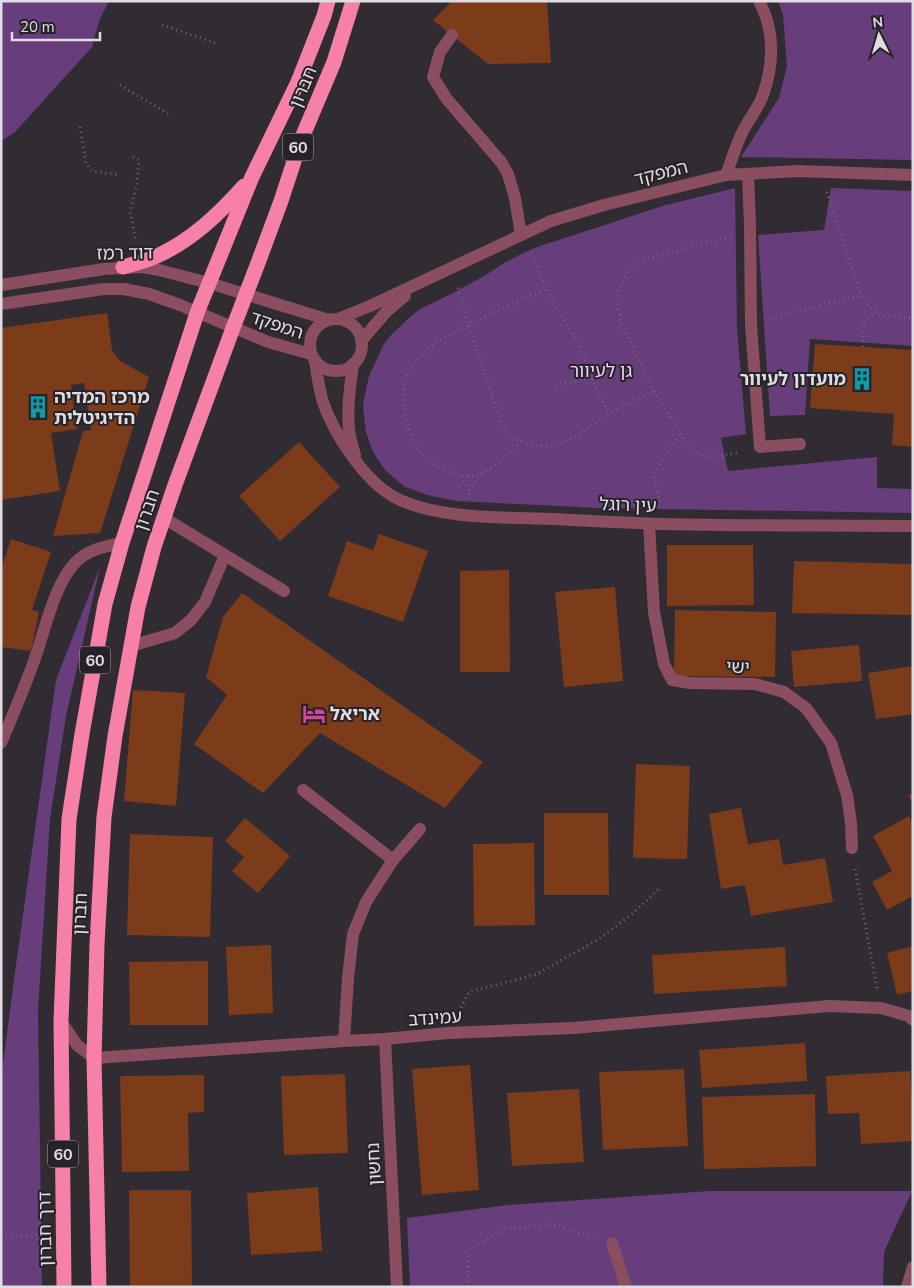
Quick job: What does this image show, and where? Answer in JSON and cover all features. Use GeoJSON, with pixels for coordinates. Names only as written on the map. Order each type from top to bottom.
{"type":"FeatureCollection","features":[{"type":"Feature","properties":{"kind":"highway","name":"חברון"},"geometry":{"type":"LineString","coordinates":[[61,1021],[69,819],[105,604],[122,543],[197,313],[252,177],[298,82],[328,1]]}},
{"type":"Feature","properties":{"kind":"highway","name":"חברון"},"geometry":{"type":"LineString","coordinates":[[94,1058],[97,944],[104,817],[115,736],[138,607],[164,518],[247,294],[300,140],[334,62],[353,1]]}},
{"type":"Feature","properties":{"kind":"highway"},"geometry":{"type":"LineString","coordinates":[[123,267],[154,257],[176,247],[215,217],[252,177]]}},
{"type":"Feature","properties":{"kind":"highway","name":"דרך חברון"},"geometry":{"type":"LineString","coordinates":[[61,1021],[64,1287]]}},
{"type":"Feature","properties":{"kind":"highway","name":"60"},"geometry":{"type":"LineString","coordinates":[[94,1058],[100,1287]]}},
{"type":"Feature","properties":{"kind":"street"},"geometry":{"type":"LineString","coordinates":[[726,175],[741,134],[763,95],[771,61],[771,35],[765,11],[759,1]]}},
{"type":"Feature","properties":{"kind":"street"},"geometry":{"type":"LineString","coordinates":[[452,35],[440,52],[434,77],[446,98],[501,162],[508,174],[516,198],[521,235]]}},
{"type":"Feature","properties":{"kind":"street","name":"המפקד"},"geometry":{"type":"LineString","coordinates":[[247,294],[334,320],[370,306],[551,221],[604,205],[726,175],[798,171],[913,175]]}},
{"type":"Feature","properties":{"kind":"street"},"geometry":{"type":"LineString","coordinates":[[748,174],[752,325],[760,447],[800,444]]}},
{"type":"Feature","properties":{"kind":"street","name":"דוד רמז"},"geometry":{"type":"LineString","coordinates":[[1,284],[104,269],[142,267],[247,294]]}},
{"type":"Feature","properties":{"kind":"street","name":"המפקד"},"geometry":{"type":"LineString","coordinates":[[361,341],[386,312],[431,277]]}},
{"type":"Feature","properties":{"kind":"street","name":"דוד רמז"},"geometry":{"type":"LineString","coordinates":[[1,304],[104,288],[124,289],[149,294],[233,328]]}},
{"type":"Feature","properties":{"kind":"street"},"geometry":{"type":"LineString","coordinates":[[334,320],[346,321],[353,326],[358,332],[361,341],[362,349],[359,358],[346,369],[338,371],[321,367],[313,357],[310,346],[311,337],[315,329],[322,324],[334,320]]}},
{"type":"Feature","properties":{"kind":"street","name":"המפקד"},"geometry":{"type":"LineString","coordinates":[[233,328],[313,357]]}},
{"type":"Feature","properties":{"kind":"street","name":"עין רוגל"},"geometry":{"type":"LineString","coordinates":[[313,357],[326,409],[343,443],[375,482],[394,496],[414,505],[444,512],[475,515],[649,524],[913,526]]}},
{"type":"Feature","properties":{"kind":"street","name":"עין רוגל"},"geometry":{"type":"LineString","coordinates":[[353,364],[348,418],[350,437],[358,463]]}},
{"type":"Feature","properties":{"kind":"street"},"geometry":{"type":"LineString","coordinates":[[164,518],[284,592]]}},
{"type":"Feature","properties":{"kind":"street","name":"ישי"},"geometry":{"type":"LineString","coordinates":[[649,524],[654,612],[664,664],[672,680],[690,683],[755,684],[784,692],[806,708],[831,744],[847,795],[852,848]]}},
{"type":"Feature","properties":{"kind":"street"},"geometry":{"type":"LineString","coordinates":[[1,744],[35,660],[60,584],[74,563],[87,553],[102,547],[122,543]]}},
{"type":"Feature","properties":{"kind":"street"},"geometry":{"type":"LineString","coordinates":[[131,646],[175,633],[191,620],[206,602],[226,555]]}},
{"type":"Feature","properties":{"kind":"street"},"geometry":{"type":"LineString","coordinates":[[302,790],[393,860]]}},
{"type":"Feature","properties":{"kind":"street"},"geometry":{"type":"LineString","coordinates":[[344,1041],[353,934],[366,902],[393,860],[420,829]]}},
{"type":"Feature","properties":{"kind":"street","name":"עמינדב"},"geometry":{"type":"LineString","coordinates":[[94,1058],[385,1039],[448,1033],[573,1028],[829,1006],[881,1008]]}},
{"type":"Feature","properties":{"kind":"street"},"geometry":{"type":"LineString","coordinates":[[881,1008],[909,1016],[913,1020]]}},
{"type":"Feature","properties":{"kind":"street"},"geometry":{"type":"LineString","coordinates":[[61,1021],[77,1045],[94,1058]]}},
{"type":"Feature","properties":{"kind":"street","name":"נחשון"},"geometry":{"type":"LineString","coordinates":[[385,1039],[397,1287]]}},
{"type":"Feature","properties":{"kind":"street"},"geometry":{"type":"LineString","coordinates":[[612,1243],[626,1287]]}},
{"type":"Feature","properties":{"kind":"path"},"geometry":{"type":"LineString","coordinates":[[162,25],[215,43]]}},
{"type":"Feature","properties":{"kind":"path"},"geometry":{"type":"LineString","coordinates":[[120,85],[170,116]]}},
{"type":"Feature","properties":{"kind":"path"},"geometry":{"type":"LineString","coordinates":[[80,127],[86,163],[92,171],[119,175]]}},
{"type":"Feature","properties":{"kind":"path"},"geometry":{"type":"LineString","coordinates":[[133,157],[138,160],[137,183],[130,212],[138,249]]}},
{"type":"Feature","properties":{"kind":"path"},"geometry":{"type":"LineString","coordinates":[[820,171],[861,296],[867,305],[885,316],[913,318]]}},
{"type":"Feature","properties":{"kind":"path"},"geometry":{"type":"LineString","coordinates":[[750,233],[647,258],[627,273],[616,296],[622,326],[654,391],[692,449],[698,454],[718,457],[760,447]]}},
{"type":"Feature","properties":{"kind":"path"},"geometry":{"type":"LineString","coordinates":[[530,250],[546,289],[582,349],[597,391],[609,414]]}},
{"type":"Feature","properties":{"kind":"path"},"geometry":{"type":"LineString","coordinates":[[457,286],[468,325],[500,418],[509,433],[520,441],[537,446],[558,444],[576,438],[587,428],[609,414],[654,391]]}},
{"type":"Feature","properties":{"kind":"path"},"geometry":{"type":"LineString","coordinates":[[520,441],[506,456],[481,474],[471,476],[460,475],[442,468],[426,457],[414,443],[403,406],[404,386],[409,370],[422,355],[442,340],[468,325],[546,289]]}},
{"type":"Feature","properties":{"kind":"path"},"geometry":{"type":"LineString","coordinates":[[752,325],[808,308],[861,296]]}},
{"type":"Feature","properties":{"kind":"path"},"geometry":{"type":"LineString","coordinates":[[864,347],[863,324],[876,312]]}},
{"type":"Feature","properties":{"kind":"path"},"geometry":{"type":"LineString","coordinates":[[555,385],[593,378]]}},
{"type":"Feature","properties":{"kind":"path"},"geometry":{"type":"LineString","coordinates":[[661,506],[653,474],[680,432]]}},
{"type":"Feature","properties":{"kind":"path"},"geometry":{"type":"LineString","coordinates":[[460,475],[470,492],[481,474]]}},
{"type":"Feature","properties":{"kind":"path"},"geometry":{"type":"LineString","coordinates":[[852,848],[881,1008]]}},
{"type":"Feature","properties":{"kind":"path"},"geometry":{"type":"LineString","coordinates":[[448,1033],[469,992],[537,974],[599,939],[632,914],[661,887]]}},
{"type":"Feature","properties":{"kind":"path"},"geometry":{"type":"LineString","coordinates":[[469,1287],[468,1250],[506,1229],[552,1224],[612,1243]]}},
{"type":"Feature","properties":{"kind":"path"},"geometry":{"type":"LineString","coordinates":[[1,1235],[64,1236]]}},
{"type":"Feature","properties":{"kind":"green space"},"geometry":{"type":"Polygon","coordinates":[[[1,1],[109,1],[99,21],[92,47],[15,132],[1,141],[1,1]]]}},
{"type":"Feature","properties":{"kind":"green space"},"geometry":{"type":"Polygon","coordinates":[[[778,1],[913,1],[913,160],[741,157],[779,98],[787,66],[783,15],[778,1]]]}},
{"type":"Feature","properties":{"kind":"green space","name":"גן לעיוור"},"geometry":{"type":"Polygon","coordinates":[[[735,188],[737,329],[746,434],[721,438],[728,471],[877,457],[877,488],[913,489],[913,513],[599,508],[456,501],[427,495],[405,487],[385,470],[373,452],[366,432],[364,399],[369,376],[384,344],[410,317],[420,309],[486,275],[525,252],[666,205],[735,188]]]}},
{"type":"Feature","properties":{"kind":"green space"},"geometry":{"type":"Polygon","coordinates":[[[831,188],[913,191],[913,346],[810,339],[805,415],[770,416],[758,235],[824,230],[831,188]]]}},
{"type":"Feature","properties":{"kind":"green space"},"geometry":{"type":"Polygon","coordinates":[[[100,567],[66,716],[50,819],[38,1010],[42,1287],[1,1287],[1,1079],[15,972],[56,680],[100,567]]]}},
{"type":"Feature","properties":{"kind":"green space"},"geometry":{"type":"Polygon","coordinates":[[[710,1191],[912,1191],[884,1252],[883,1287],[410,1287],[407,1218],[508,1205],[710,1191]]]}},
{"type":"Feature","properties":{"kind":"building"},"geometry":{"type":"Polygon","coordinates":[[[452,1],[547,1],[551,63],[488,64],[433,20],[452,1]]]}},
{"type":"Feature","properties":{"kind":"building","name":"מרכז המדיה הדיגיטלית"},"geometry":{"type":"Polygon","coordinates":[[[107,313],[112,350],[120,361],[149,377],[100,533],[53,536],[83,431],[91,430],[84,383],[71,385],[77,429],[51,433],[60,491],[1,500],[1,328],[107,313]]]}},
{"type":"Feature","properties":{"kind":"building","name":"מועדון לעיוור"},"geometry":{"type":"Polygon","coordinates":[[[815,344],[913,350],[913,447],[892,445],[894,414],[810,408],[815,344]]]}},
{"type":"Feature","properties":{"kind":"building"},"geometry":{"type":"Polygon","coordinates":[[[299,442],[340,487],[280,541],[239,496],[299,442]]]}},
{"type":"Feature","properties":{"kind":"building"},"geometry":{"type":"Polygon","coordinates":[[[379,534],[428,551],[403,622],[328,596],[347,541],[373,550],[379,534]]]}},
{"type":"Feature","properties":{"kind":"building"},"geometry":{"type":"Polygon","coordinates":[[[11,539],[51,552],[32,610],[39,612],[31,651],[1,647],[1,569],[11,539]]]}},
{"type":"Feature","properties":{"kind":"building"},"geometry":{"type":"Polygon","coordinates":[[[667,545],[753,545],[754,605],[667,606],[667,545]]]}},
{"type":"Feature","properties":{"kind":"building"},"geometry":{"type":"Polygon","coordinates":[[[794,561],[913,564],[913,615],[792,613],[794,561]]]}},
{"type":"Feature","properties":{"kind":"building"},"geometry":{"type":"Polygon","coordinates":[[[509,570],[510,672],[460,672],[460,571],[509,570]]]}},
{"type":"Feature","properties":{"kind":"building"},"geometry":{"type":"Polygon","coordinates":[[[615,587],[623,681],[564,687],[555,592],[615,587]]]}},
{"type":"Feature","properties":{"kind":"building","name":"אריאל"},"geometry":{"type":"Polygon","coordinates":[[[242,593],[483,762],[445,808],[320,733],[263,793],[194,744],[227,695],[206,677],[223,617],[242,593]]]}},
{"type":"Feature","properties":{"kind":"building"},"geometry":{"type":"Polygon","coordinates":[[[675,610],[776,612],[775,677],[674,676],[675,610]]]}},
{"type":"Feature","properties":{"kind":"building"},"geometry":{"type":"Polygon","coordinates":[[[859,645],[862,681],[794,687],[791,651],[859,645]]]}},
{"type":"Feature","properties":{"kind":"building"},"geometry":{"type":"Polygon","coordinates":[[[913,666],[913,714],[876,719],[868,673],[913,666]]]}},
{"type":"Feature","properties":{"kind":"building"},"geometry":{"type":"Polygon","coordinates":[[[133,690],[185,693],[176,806],[124,801],[133,690]]]}},
{"type":"Feature","properties":{"kind":"building"},"geometry":{"type":"Polygon","coordinates":[[[636,764],[690,766],[687,859],[633,858],[636,764]]]}},
{"type":"Feature","properties":{"kind":"building"},"geometry":{"type":"Polygon","coordinates":[[[913,793],[913,804],[908,796],[913,793]]]}},
{"type":"Feature","properties":{"kind":"building"},"geometry":{"type":"Polygon","coordinates":[[[741,808],[748,844],[779,839],[783,865],[825,858],[833,902],[751,916],[745,885],[721,889],[709,814],[741,808]]]}},
{"type":"Feature","properties":{"kind":"building"},"geometry":{"type":"Polygon","coordinates":[[[544,813],[608,813],[609,895],[544,895],[544,813]]]}},
{"type":"Feature","properties":{"kind":"building"},"geometry":{"type":"Polygon","coordinates":[[[909,816],[913,823],[913,896],[887,910],[872,882],[892,871],[873,836],[909,816]]]}},
{"type":"Feature","properties":{"kind":"building"},"geometry":{"type":"Polygon","coordinates":[[[245,818],[290,856],[258,893],[232,871],[244,857],[225,841],[245,818]]]}},
{"type":"Feature","properties":{"kind":"building"},"geometry":{"type":"Polygon","coordinates":[[[130,834],[213,837],[210,937],[127,935],[130,834]]]}},
{"type":"Feature","properties":{"kind":"building"},"geometry":{"type":"Polygon","coordinates":[[[534,843],[535,925],[474,926],[473,844],[534,843]]]}},
{"type":"Feature","properties":{"kind":"building"},"geometry":{"type":"Polygon","coordinates":[[[271,945],[273,1013],[229,1015],[226,947],[271,945]]]}},
{"type":"Feature","properties":{"kind":"building"},"geometry":{"type":"Polygon","coordinates":[[[913,946],[913,991],[897,995],[887,953],[913,946]]]}},
{"type":"Feature","properties":{"kind":"building"},"geometry":{"type":"Polygon","coordinates":[[[785,947],[787,986],[654,994],[652,955],[785,947]]]}},
{"type":"Feature","properties":{"kind":"building"},"geometry":{"type":"Polygon","coordinates":[[[208,961],[208,1025],[130,1025],[129,962],[208,961]]]}},
{"type":"Feature","properties":{"kind":"building"},"geometry":{"type":"Polygon","coordinates":[[[805,1043],[807,1081],[702,1088],[699,1050],[805,1043]]]}},
{"type":"Feature","properties":{"kind":"building"},"geometry":{"type":"Polygon","coordinates":[[[470,1065],[479,1190],[422,1195],[412,1069],[470,1065]]]}},
{"type":"Feature","properties":{"kind":"building"},"geometry":{"type":"Polygon","coordinates":[[[684,1069],[688,1146],[603,1150],[599,1072],[684,1069]]]}},
{"type":"Feature","properties":{"kind":"building"},"geometry":{"type":"Polygon","coordinates":[[[910,1071],[913,1141],[861,1144],[859,1113],[828,1114],[826,1076],[910,1071]]]}},
{"type":"Feature","properties":{"kind":"building"},"geometry":{"type":"Polygon","coordinates":[[[345,1074],[348,1153],[284,1155],[281,1076],[345,1074]]]}},
{"type":"Feature","properties":{"kind":"building"},"geometry":{"type":"Polygon","coordinates":[[[204,1075],[204,1112],[188,1113],[189,1171],[122,1172],[120,1076],[204,1075]]]}},
{"type":"Feature","properties":{"kind":"building"},"geometry":{"type":"Polygon","coordinates":[[[579,1089],[584,1162],[512,1166],[507,1093],[579,1089]]]}},
{"type":"Feature","properties":{"kind":"building"},"geometry":{"type":"Polygon","coordinates":[[[815,1094],[816,1166],[704,1169],[702,1097],[815,1094]]]}},
{"type":"Feature","properties":{"kind":"building"},"geometry":{"type":"Polygon","coordinates":[[[318,1187],[322,1251],[251,1255],[247,1193],[318,1187]]]}},
{"type":"Feature","properties":{"kind":"building"},"geometry":{"type":"Polygon","coordinates":[[[129,1190],[191,1190],[192,1286],[130,1286],[129,1190]]]}},
{"type":"Feature","properties":{"kind":"place","name":"מועדון לעיוור"},"geometry":{"type":"Point","coordinates":[862,379]}},
{"type":"Feature","properties":{"kind":"place","name":"מרכז המדיה הדיגיטלית"},"geometry":{"type":"Point","coordinates":[38,407]}},
{"type":"Feature","properties":{"kind":"place","name":"אריאל"},"geometry":{"type":"Point","coordinates":[314,714]}}]}
